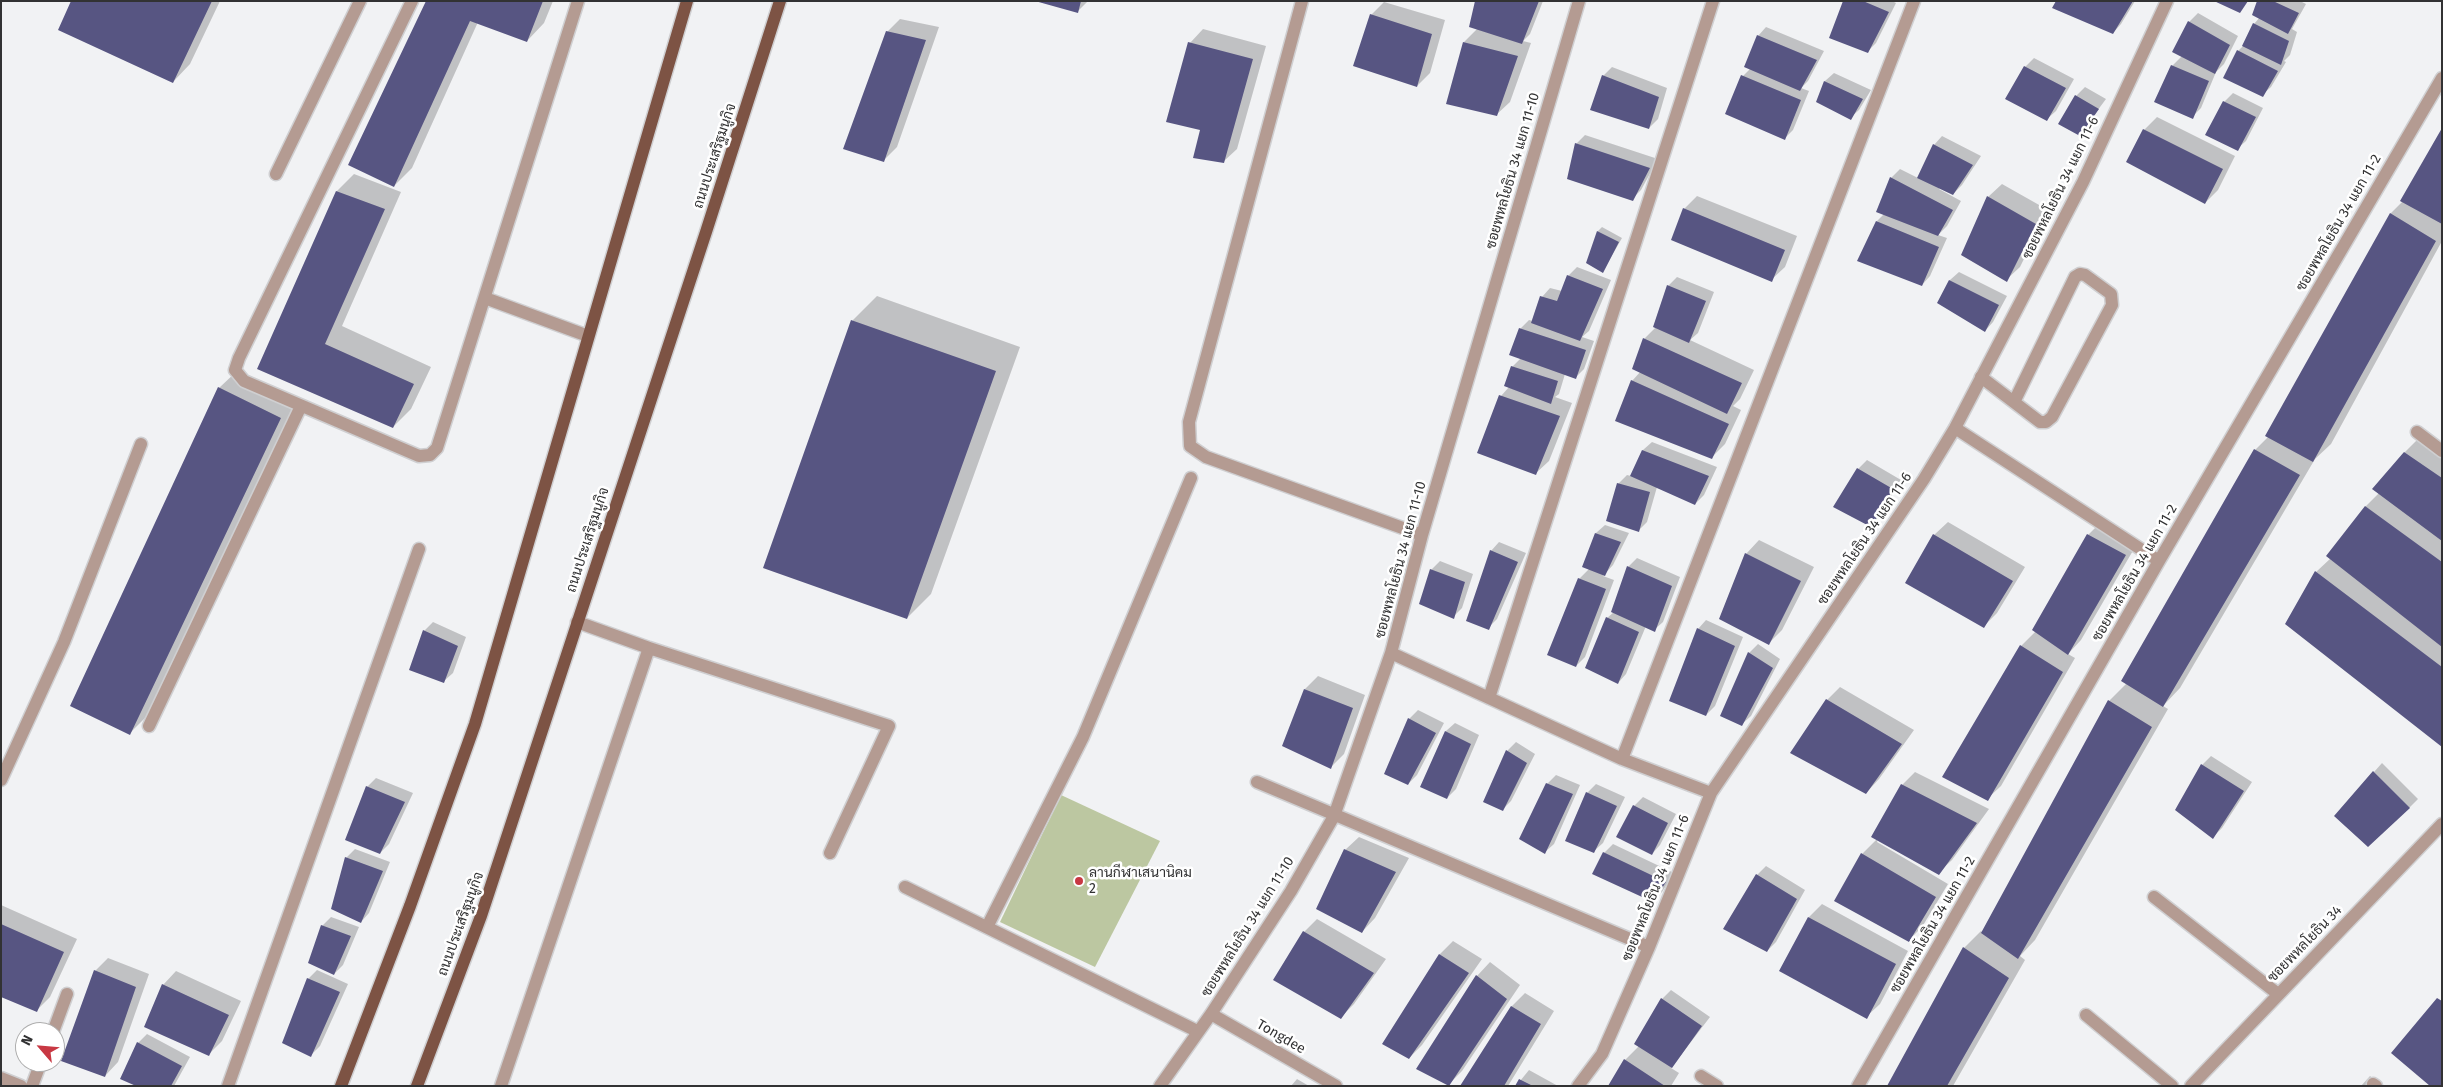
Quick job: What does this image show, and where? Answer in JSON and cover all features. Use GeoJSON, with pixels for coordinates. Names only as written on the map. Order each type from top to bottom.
{"type":"FeatureCollection","features":[{"type":"Feature","properties":{"kind":"main road"},"geometry":{"type":"LineString","coordinates":[[341,1086],[410,906],[475,724],[687,1]]}},
{"type":"Feature","properties":{"kind":"main road","name":"ถนนประเสริฐมนูกิจ"},"geometry":{"type":"LineString","coordinates":[[417,1086],[481,916],[780,1]]}},
{"type":"Feature","properties":{"kind":"street"},"geometry":{"type":"LineString","coordinates":[[276,174],[360,1]]}},
{"type":"Feature","properties":{"kind":"street"},"geometry":{"type":"LineString","coordinates":[[412,1],[235,370],[244,381],[419,456],[430,455],[437,448],[578,1]]}},
{"type":"Feature","properties":{"kind":"street"},"geometry":{"type":"LineString","coordinates":[[1302,1],[1189,422],[1190,446],[1206,457],[1422,535]]}},
{"type":"Feature","properties":{"kind":"street","name":"ซอยพหลโยธิน 34 แยก 11-10"},"geometry":{"type":"LineString","coordinates":[[1160,1086],[1197,1031],[1211,1014],[1290,891],[1334,816],[1391,653],[1422,535],[1579,1]]}},
{"type":"Feature","properties":{"kind":"street"},"geometry":{"type":"LineString","coordinates":[[1489,698],[1713,1]]}},
{"type":"Feature","properties":{"kind":"street"},"geometry":{"type":"LineString","coordinates":[[1622,759],[1914,1]]}},
{"type":"Feature","properties":{"kind":"street","name":"ซอยพหลโยธิน 34 แยก 11-6"},"geometry":{"type":"LineString","coordinates":[[1578,1086],[1602,1054],[1649,946],[1711,793],[1924,479],[1955,428],[2083,182],[2167,1]]}},
{"type":"Feature","properties":{"kind":"street","name":"ซอยพหลโยธิน 34 แยก 11-2"},"geometry":{"type":"LineString","coordinates":[[1858,1086],[2159,562],[2442,78]]}},
{"type":"Feature","properties":{"kind":"street"},"geometry":{"type":"LineString","coordinates":[[1981,377],[2040,422],[2046,422],[2052,417],[2112,306],[2110,294],[2085,275],[2080,274],[2075,277],[2014,402]]}},
{"type":"Feature","properties":{"kind":"street"},"geometry":{"type":"LineString","coordinates":[[485,298],[588,336]]}},
{"type":"Feature","properties":{"kind":"street"},"geometry":{"type":"LineString","coordinates":[[149,726],[301,406]]}},
{"type":"Feature","properties":{"kind":"street"},"geometry":{"type":"LineString","coordinates":[[1955,428],[2159,562]]}},
{"type":"Feature","properties":{"kind":"street"},"geometry":{"type":"LineString","coordinates":[[2417,432],[2442,451]]}},
{"type":"Feature","properties":{"kind":"street"},"geometry":{"type":"LineString","coordinates":[[1,780],[64,642],[141,444]]}},
{"type":"Feature","properties":{"kind":"street"},"geometry":{"type":"LineString","coordinates":[[986,927],[1083,737],[1191,478]]}},
{"type":"Feature","properties":{"kind":"street"},"geometry":{"type":"LineString","coordinates":[[228,1086],[418,549]]}},
{"type":"Feature","properties":{"kind":"street"},"geometry":{"type":"LineString","coordinates":[[576,622],[649,648],[888,726],[830,853]]}},
{"type":"Feature","properties":{"kind":"street"},"geometry":{"type":"LineString","coordinates":[[501,1086],[649,648]]}},
{"type":"Feature","properties":{"kind":"street"},"geometry":{"type":"LineString","coordinates":[[1391,653],[1622,759],[1711,793]]}},
{"type":"Feature","properties":{"kind":"street"},"geometry":{"type":"LineString","coordinates":[[1257,782],[1334,816],[1649,946]]}},
{"type":"Feature","properties":{"kind":"street","name":"ซอยพหลโยธิน 34"},"geometry":{"type":"LineString","coordinates":[[2191,1086],[2442,824]]}},
{"type":"Feature","properties":{"kind":"street"},"geometry":{"type":"LineString","coordinates":[[905,887],[1197,1031]]}},
{"type":"Feature","properties":{"kind":"street"},"geometry":{"type":"LineString","coordinates":[[2154,897],[2278,994]]}},
{"type":"Feature","properties":{"kind":"street"},"geometry":{"type":"LineString","coordinates":[[56,1022],[67,994]]}},
{"type":"Feature","properties":{"kind":"street","name":"Tongdee"},"geometry":{"type":"LineString","coordinates":[[1211,1014],[1336,1086]]}},
{"type":"Feature","properties":{"kind":"street"},"geometry":{"type":"LineString","coordinates":[[2086,1015],[2172,1086]]}},
{"type":"Feature","properties":{"kind":"street"},"geometry":{"type":"LineString","coordinates":[[32,1086],[37,1072]]}},
{"type":"Feature","properties":{"kind":"street"},"geometry":{"type":"LineString","coordinates":[[1701,1076],[1717,1086]]}},
{"type":"Feature","properties":{"kind":"street"},"geometry":{"type":"LineString","coordinates":[[1,1078],[21,1086]]}},
{"type":"Feature","properties":{"kind":"green space","name":"ลานกีฬาเสนานิคม 2"},"geometry":{"type":"Polygon","coordinates":[[[1061,795],[1160,841],[1095,967],[1000,922],[1061,795]]]}},
{"type":"Feature","properties":{"kind":"building"},"geometry":{"type":"Polygon","coordinates":[[[71,1],[212,1],[173,83],[58,30],[71,1]]]}},
{"type":"Feature","properties":{"kind":"building"},"geometry":{"type":"Polygon","coordinates":[[[426,1],[543,1],[527,42],[470,21],[394,187],[348,165],[426,1]]]}},
{"type":"Feature","properties":{"kind":"building"},"geometry":{"type":"Polygon","coordinates":[[[1035,1],[1081,1],[1078,13],[1035,1]]]}},
{"type":"Feature","properties":{"kind":"building"},"geometry":{"type":"Polygon","coordinates":[[[1475,1],[1539,1],[1522,44],[1469,27],[1475,1]]]}},
{"type":"Feature","properties":{"kind":"building"},"geometry":{"type":"Polygon","coordinates":[[[1843,1],[1863,1],[1889,12],[1868,53],[1829,38],[1843,1]]]}},
{"type":"Feature","properties":{"kind":"building"},"geometry":{"type":"Polygon","coordinates":[[[2056,1],[2133,1],[2113,34],[2052,8],[2056,1]]]}},
{"type":"Feature","properties":{"kind":"building"},"geometry":{"type":"Polygon","coordinates":[[[2214,1],[2248,1],[2240,13],[2214,1]]]}},
{"type":"Feature","properties":{"kind":"building"},"geometry":{"type":"Polygon","coordinates":[[[2257,1],[2273,1],[2299,13],[2288,34],[2252,15],[2257,1]]]}},
{"type":"Feature","properties":{"kind":"building"},"geometry":{"type":"Polygon","coordinates":[[[1370,14],[1432,34],[1417,87],[1353,66],[1370,14]]]}},
{"type":"Feature","properties":{"kind":"building"},"geometry":{"type":"Polygon","coordinates":[[[2188,21],[2230,45],[2215,74],[2172,52],[2188,21]]]}},
{"type":"Feature","properties":{"kind":"building"},"geometry":{"type":"Polygon","coordinates":[[[2253,23],[2289,41],[2281,65],[2242,46],[2253,23]]]}},
{"type":"Feature","properties":{"kind":"building"},"geometry":{"type":"Polygon","coordinates":[[[886,31],[926,40],[884,162],[843,149],[886,31]]]}},
{"type":"Feature","properties":{"kind":"building"},"geometry":{"type":"Polygon","coordinates":[[[1757,35],[1817,60],[1800,91],[1744,67],[1757,35]]]}},
{"type":"Feature","properties":{"kind":"building"},"geometry":{"type":"Polygon","coordinates":[[[1188,42],[1253,59],[1224,163],[1193,158],[1200,130],[1166,122],[1188,42]]]}},
{"type":"Feature","properties":{"kind":"building"},"geometry":{"type":"Polygon","coordinates":[[[1463,42],[1518,56],[1497,116],[1446,104],[1463,42]]]}},
{"type":"Feature","properties":{"kind":"building"},"geometry":{"type":"Polygon","coordinates":[[[2237,50],[2278,71],[2263,97],[2223,78],[2237,50]]]}},
{"type":"Feature","properties":{"kind":"building"},"geometry":{"type":"Polygon","coordinates":[[[2171,65],[2209,81],[2193,119],[2154,102],[2171,65]]]}},
{"type":"Feature","properties":{"kind":"building"},"geometry":{"type":"Polygon","coordinates":[[[2024,66],[2066,88],[2047,121],[2005,99],[2024,66]]]}},
{"type":"Feature","properties":{"kind":"building"},"geometry":{"type":"Polygon","coordinates":[[[1602,75],[1659,97],[1649,129],[1590,110],[1602,75]]]}},
{"type":"Feature","properties":{"kind":"building"},"geometry":{"type":"Polygon","coordinates":[[[1741,75],[1801,100],[1785,140],[1725,114],[1741,75]]]}},
{"type":"Feature","properties":{"kind":"building"},"geometry":{"type":"Polygon","coordinates":[[[1824,81],[1863,99],[1851,120],[1816,102],[1824,81]]]}},
{"type":"Feature","properties":{"kind":"building"},"geometry":{"type":"Polygon","coordinates":[[[2075,95],[2099,109],[2080,136],[2058,124],[2075,95]]]}},
{"type":"Feature","properties":{"kind":"building"},"geometry":{"type":"Polygon","coordinates":[[[2223,101],[2256,117],[2238,151],[2205,135],[2223,101]]]}},
{"type":"Feature","properties":{"kind":"building"},"geometry":{"type":"Polygon","coordinates":[[[2442,128],[2442,224],[2400,201],[2442,128]]]}},
{"type":"Feature","properties":{"kind":"building"},"geometry":{"type":"Polygon","coordinates":[[[2143,129],[2223,169],[2205,204],[2126,162],[2143,129]]]}},
{"type":"Feature","properties":{"kind":"building"},"geometry":{"type":"Polygon","coordinates":[[[1575,143],[1650,168],[1633,201],[1567,179],[1575,143]]]}},
{"type":"Feature","properties":{"kind":"building"},"geometry":{"type":"Polygon","coordinates":[[[1933,144],[1973,165],[1953,195],[1917,178],[1933,144]]]}},
{"type":"Feature","properties":{"kind":"building"},"geometry":{"type":"Polygon","coordinates":[[[1890,177],[1953,210],[1938,236],[1876,212],[1890,177]]]}},
{"type":"Feature","properties":{"kind":"building"},"geometry":{"type":"Polygon","coordinates":[[[336,191],[385,209],[325,344],[414,384],[393,428],[257,369],[336,191]]]}},
{"type":"Feature","properties":{"kind":"building"},"geometry":{"type":"Polygon","coordinates":[[[1987,196],[2036,224],[2007,282],[1961,255],[1987,196]]]}},
{"type":"Feature","properties":{"kind":"building"},"geometry":{"type":"Polygon","coordinates":[[[1683,208],[1785,250],[1772,282],[1671,240],[1683,208]]]}},
{"type":"Feature","properties":{"kind":"building"},"geometry":{"type":"Polygon","coordinates":[[[2390,213],[2436,241],[2313,462],[2265,436],[2390,213]]]}},
{"type":"Feature","properties":{"kind":"building"},"geometry":{"type":"Polygon","coordinates":[[[1876,221],[1939,247],[1922,286],[1857,261],[1876,221]]]}},
{"type":"Feature","properties":{"kind":"building"},"geometry":{"type":"Polygon","coordinates":[[[1597,231],[1619,242],[1603,273],[1586,263],[1597,231]]]}},
{"type":"Feature","properties":{"kind":"building"},"geometry":{"type":"Polygon","coordinates":[[[1567,275],[1603,289],[1580,341],[1531,323],[1540,296],[1557,301],[1567,275]]]}},
{"type":"Feature","properties":{"kind":"building"},"geometry":{"type":"Polygon","coordinates":[[[1949,280],[1999,305],[1985,332],[1937,303],[1949,280]]]}},
{"type":"Feature","properties":{"kind":"building"},"geometry":{"type":"Polygon","coordinates":[[[1667,285],[1706,301],[1689,343],[1653,327],[1667,285]]]}},
{"type":"Feature","properties":{"kind":"building"},"geometry":{"type":"Polygon","coordinates":[[[851,320],[996,371],[907,619],[763,568],[851,320]]]}},
{"type":"Feature","properties":{"kind":"building"},"geometry":{"type":"Polygon","coordinates":[[[1519,328],[1586,350],[1576,379],[1509,355],[1519,328]]]}},
{"type":"Feature","properties":{"kind":"building"},"geometry":{"type":"Polygon","coordinates":[[[1643,338],[1742,383],[1727,414],[1632,369],[1643,338]]]}},
{"type":"Feature","properties":{"kind":"building"},"geometry":{"type":"Polygon","coordinates":[[[1511,366],[1558,381],[1551,404],[1504,386],[1511,366]]]}},
{"type":"Feature","properties":{"kind":"building"},"geometry":{"type":"Polygon","coordinates":[[[1631,380],[1729,424],[1712,459],[1615,421],[1631,380]]]}},
{"type":"Feature","properties":{"kind":"building"},"geometry":{"type":"Polygon","coordinates":[[[218,387],[281,418],[130,735],[70,706],[218,387]]]}},
{"type":"Feature","properties":{"kind":"building"},"geometry":{"type":"Polygon","coordinates":[[[1499,395],[1560,416],[1536,475],[1477,453],[1499,395]]]}},
{"type":"Feature","properties":{"kind":"building"},"geometry":{"type":"Polygon","coordinates":[[[2254,449],[2300,475],[2163,707],[2121,681],[2254,449]]]}},
{"type":"Feature","properties":{"kind":"building"},"geometry":{"type":"Polygon","coordinates":[[[1642,450],[1709,476],[1695,505],[1630,476],[1642,450]]]}},
{"type":"Feature","properties":{"kind":"building"},"geometry":{"type":"Polygon","coordinates":[[[2404,452],[2442,478],[2442,541],[2372,489],[2404,452]]]}},
{"type":"Feature","properties":{"kind":"building"},"geometry":{"type":"Polygon","coordinates":[[[1857,468],[1893,489],[1871,527],[1833,507],[1857,468]]]}},
{"type":"Feature","properties":{"kind":"building"},"geometry":{"type":"Polygon","coordinates":[[[1617,483],[1650,492],[1639,532],[1606,521],[1617,483]]]}},
{"type":"Feature","properties":{"kind":"building"},"geometry":{"type":"Polygon","coordinates":[[[2365,506],[2442,562],[2442,647],[2326,556],[2365,506]]]}},
{"type":"Feature","properties":{"kind":"building"},"geometry":{"type":"Polygon","coordinates":[[[1595,533],[1621,542],[1605,576],[1582,567],[1595,533]]]}},
{"type":"Feature","properties":{"kind":"building"},"geometry":{"type":"Polygon","coordinates":[[[1933,534],[2013,581],[1984,628],[1905,583],[1933,534]]]}},
{"type":"Feature","properties":{"kind":"building"},"geometry":{"type":"Polygon","coordinates":[[[2087,534],[2126,555],[2068,655],[2032,630],[2087,534]]]}},
{"type":"Feature","properties":{"kind":"building"},"geometry":{"type":"Polygon","coordinates":[[[1490,550],[1518,562],[1489,630],[1466,621],[1490,550]]]}},
{"type":"Feature","properties":{"kind":"building"},"geometry":{"type":"Polygon","coordinates":[[[1745,553],[1801,581],[1769,645],[1719,619],[1745,553]]]}},
{"type":"Feature","properties":{"kind":"building"},"geometry":{"type":"Polygon","coordinates":[[[1627,566],[1672,586],[1655,632],[1611,612],[1627,566]]]}},
{"type":"Feature","properties":{"kind":"building"},"geometry":{"type":"Polygon","coordinates":[[[1430,569],[1465,582],[1454,619],[1419,604],[1430,569]]]}},
{"type":"Feature","properties":{"kind":"building"},"geometry":{"type":"Polygon","coordinates":[[[2315,571],[2442,667],[2442,747],[2285,624],[2315,571]]]}},
{"type":"Feature","properties":{"kind":"building"},"geometry":{"type":"Polygon","coordinates":[[[1578,578],[1606,589],[1576,667],[1547,655],[1578,578]]]}},
{"type":"Feature","properties":{"kind":"building"},"geometry":{"type":"Polygon","coordinates":[[[1606,617],[1639,632],[1618,684],[1585,668],[1606,617]]]}},
{"type":"Feature","properties":{"kind":"building"},"geometry":{"type":"Polygon","coordinates":[[[1697,628],[1735,646],[1706,716],[1669,701],[1697,628]]]}},
{"type":"Feature","properties":{"kind":"building"},"geometry":{"type":"Polygon","coordinates":[[[423,630],[458,646],[444,683],[409,670],[423,630]]]}},
{"type":"Feature","properties":{"kind":"building"},"geometry":{"type":"Polygon","coordinates":[[[2020,645],[2063,672],[1988,801],[1942,777],[2020,645]]]}},
{"type":"Feature","properties":{"kind":"building"},"geometry":{"type":"Polygon","coordinates":[[[1748,652],[1773,668],[1742,726],[1720,716],[1748,652]]]}},
{"type":"Feature","properties":{"kind":"building"},"geometry":{"type":"Polygon","coordinates":[[[1304,689],[1353,708],[1331,769],[1282,746],[1304,689]]]}},
{"type":"Feature","properties":{"kind":"building"},"geometry":{"type":"Polygon","coordinates":[[[1826,699],[1902,744],[1866,794],[1790,753],[1826,699]]]}},
{"type":"Feature","properties":{"kind":"building"},"geometry":{"type":"Polygon","coordinates":[[[2108,700],[2152,727],[2018,959],[1981,933],[2108,700]]]}},
{"type":"Feature","properties":{"kind":"building"},"geometry":{"type":"Polygon","coordinates":[[[1408,718],[1436,733],[1408,785],[1384,774],[1408,718]]]}},
{"type":"Feature","properties":{"kind":"building"},"geometry":{"type":"Polygon","coordinates":[[[1445,731],[1471,744],[1447,799],[1420,787],[1445,731]]]}},
{"type":"Feature","properties":{"kind":"building"},"geometry":{"type":"Polygon","coordinates":[[[1506,750],[1527,763],[1503,811],[1483,802],[1506,750]]]}},
{"type":"Feature","properties":{"kind":"building"},"geometry":{"type":"Polygon","coordinates":[[[2201,764],[2244,791],[2213,839],[2175,810],[2201,764]]]}},
{"type":"Feature","properties":{"kind":"building"},"geometry":{"type":"Polygon","coordinates":[[[2373,771],[2410,808],[2368,847],[2334,816],[2373,771]]]}},
{"type":"Feature","properties":{"kind":"building"},"geometry":{"type":"Polygon","coordinates":[[[1546,783],[1573,794],[1545,854],[1519,839],[1546,783]]]}},
{"type":"Feature","properties":{"kind":"building"},"geometry":{"type":"Polygon","coordinates":[[[1901,784],[1977,823],[1939,875],[1871,837],[1901,784]]]}},
{"type":"Feature","properties":{"kind":"building"},"geometry":{"type":"Polygon","coordinates":[[[366,786],[405,802],[380,854],[345,840],[366,786]]]}},
{"type":"Feature","properties":{"kind":"building"},"geometry":{"type":"Polygon","coordinates":[[[1586,792],[1617,806],[1594,853],[1565,841],[1586,792]]]}},
{"type":"Feature","properties":{"kind":"building"},"geometry":{"type":"Polygon","coordinates":[[[1633,805],[1668,823],[1652,855],[1616,837],[1633,805]]]}},
{"type":"Feature","properties":{"kind":"building"},"geometry":{"type":"Polygon","coordinates":[[[1344,849],[1396,872],[1362,933],[1316,909],[1344,849]]]}},
{"type":"Feature","properties":{"kind":"building"},"geometry":{"type":"Polygon","coordinates":[[[1603,852],[1666,882],[1653,902],[1592,874],[1603,852]]]}},
{"type":"Feature","properties":{"kind":"building"},"geometry":{"type":"Polygon","coordinates":[[[1861,853],[1936,897],[1909,942],[1834,901],[1861,853]]]}},
{"type":"Feature","properties":{"kind":"building"},"geometry":{"type":"Polygon","coordinates":[[[345,857],[383,871],[361,923],[331,909],[345,857]]]}},
{"type":"Feature","properties":{"kind":"building"},"geometry":{"type":"Polygon","coordinates":[[[1756,874],[1797,899],[1767,952],[1723,929],[1756,874]]]}},
{"type":"Feature","properties":{"kind":"building"},"geometry":{"type":"Polygon","coordinates":[[[1808,917],[1896,964],[1867,1019],[1779,971],[1808,917]]]}},
{"type":"Feature","properties":{"kind":"building"},"geometry":{"type":"Polygon","coordinates":[[[1,924],[64,952],[37,1012],[1,997],[1,924]]]}},
{"type":"Feature","properties":{"kind":"building"},"geometry":{"type":"Polygon","coordinates":[[[321,925],[351,936],[334,975],[308,963],[321,925]]]}},
{"type":"Feature","properties":{"kind":"building"},"geometry":{"type":"Polygon","coordinates":[[[1303,931],[1374,973],[1341,1019],[1273,980],[1303,931]]]}},
{"type":"Feature","properties":{"kind":"building"},"geometry":{"type":"Polygon","coordinates":[[[1963,947],[2009,978],[1947,1086],[1887,1086],[1963,947]]]}},
{"type":"Feature","properties":{"kind":"building"},"geometry":{"type":"Polygon","coordinates":[[[1439,954],[1469,973],[1409,1059],[1382,1044],[1439,954]]]}},
{"type":"Feature","properties":{"kind":"building"},"geometry":{"type":"Polygon","coordinates":[[[94,970],[136,987],[105,1077],[65,1062],[65,1050],[94,970]]]}},
{"type":"Feature","properties":{"kind":"building"},"geometry":{"type":"Polygon","coordinates":[[[1476,975],[1507,999],[1449,1086],[1416,1069],[1476,975]]]}},
{"type":"Feature","properties":{"kind":"building"},"geometry":{"type":"Polygon","coordinates":[[[307,978],[340,992],[311,1057],[282,1043],[307,978]]]}},
{"type":"Feature","properties":{"kind":"building"},"geometry":{"type":"Polygon","coordinates":[[[162,984],[229,1015],[209,1056],[144,1027],[162,984]]]}},
{"type":"Feature","properties":{"kind":"building"},"geometry":{"type":"Polygon","coordinates":[[[1661,998],[1702,1026],[1672,1068],[1634,1044],[1661,998]]]}},
{"type":"Feature","properties":{"kind":"building"},"geometry":{"type":"Polygon","coordinates":[[[2437,998],[2442,1001],[2442,1086],[2430,1086],[2391,1053],[2437,998]]]}},
{"type":"Feature","properties":{"kind":"building"},"geometry":{"type":"Polygon","coordinates":[[[1511,1006],[1541,1024],[1504,1086],[1460,1086],[1511,1006]]]}},
{"type":"Feature","properties":{"kind":"building"},"geometry":{"type":"Polygon","coordinates":[[[137,1042],[182,1066],[171,1086],[136,1086],[120,1079],[137,1042]]]}},
{"type":"Feature","properties":{"kind":"building"},"geometry":{"type":"Polygon","coordinates":[[[1624,1059],[1665,1086],[1608,1086],[1624,1059]]]}},
{"type":"Feature","properties":{"kind":"building"},"geometry":{"type":"Polygon","coordinates":[[[1519,1079],[1533,1086],[1515,1086],[1519,1079]]]}},
{"type":"Feature","properties":{"kind":"place","name":"ลานกีฬาเสนานิคม 2"},"geometry":{"type":"Point","coordinates":[1079,881]}}]}
